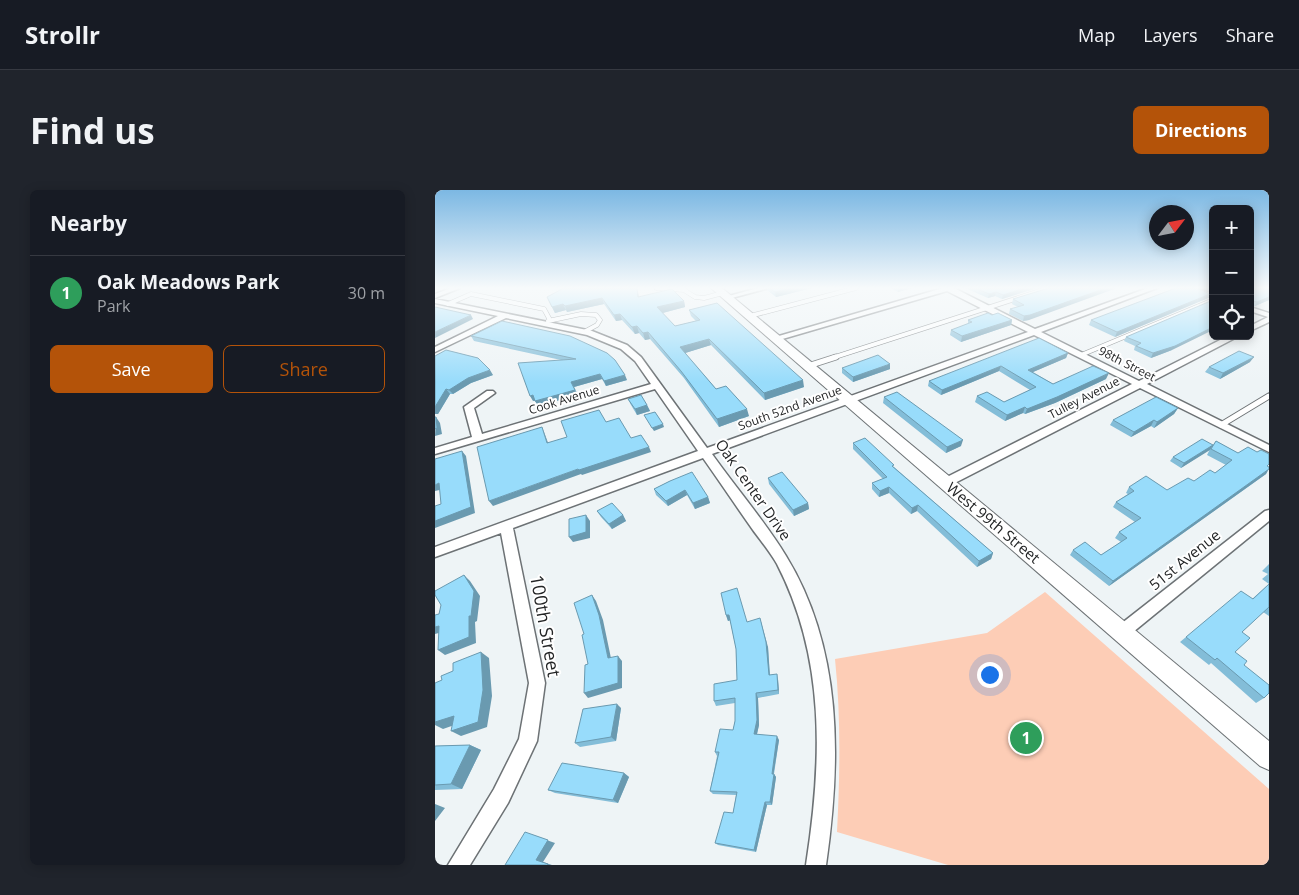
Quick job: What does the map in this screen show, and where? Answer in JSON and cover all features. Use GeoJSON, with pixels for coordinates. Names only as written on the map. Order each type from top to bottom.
{"type":"FeatureCollection","features":[{"type":"Feature","properties":{"kind":"street"},"geometry":{"type":"LineString","coordinates":[[435,350],[497,320]]}},
{"type":"Feature","properties":{"kind":"street","name":"Oak Center Drive"},"geometry":{"type":"LineString","coordinates":[[537,320],[601,336],[624,347],[638,359],[781,559],[797,586],[818,651],[827,719],[827,782],[816,865]]}},
{"type":"Feature","properties":{"kind":"street","name":"West 99th Street"},"geometry":{"type":"LineString","coordinates":[[754,320],[1269,757]]}},
{"type":"Feature","properties":{"kind":"street"},"geometry":{"type":"LineString","coordinates":[[777,338],[840,320]]}},
{"type":"Feature","properties":{"kind":"street","name":"98th Street"},"geometry":{"type":"LineString","coordinates":[[1010,320],[1269,449]]}},
{"type":"Feature","properties":{"kind":"street","name":"South 52nd Avenue"},"geometry":{"type":"LineString","coordinates":[[435,552],[1069,320]]}},
{"type":"Feature","properties":{"kind":"street"},"geometry":{"type":"LineString","coordinates":[[1254,327],[1269,320]]}},
{"type":"Feature","properties":{"kind":"street","name":"Tulley Avenue"},"geometry":{"type":"LineString","coordinates":[[945,483],[1227,340]]}},
{"type":"Feature","properties":{"kind":"street","name":"Cook Avenue"},"geometry":{"type":"LineString","coordinates":[[435,451],[657,385]]}},
{"type":"Feature","properties":{"kind":"street"},"geometry":{"type":"LineString","coordinates":[[478,439],[469,408],[490,393]]}},
{"type":"Feature","properties":{"kind":"street","name":"51st Avenue"},"geometry":{"type":"LineString","coordinates":[[1122,632],[1269,514]]}},
{"type":"Feature","properties":{"kind":"street","name":"100th Street"},"geometry":{"type":"LineString","coordinates":[[458,865],[501,796],[528,741],[537,683],[506,526]]}},
{"type":"Feature","properties":{"kind":"lane"},"geometry":{"type":"LineString","coordinates":[[547,321],[554,320]]}},
{"type":"Feature","properties":{"kind":"lane"},"geometry":{"type":"LineString","coordinates":[[584,332],[597,325],[600,320]]}},
{"type":"Feature","properties":{"kind":"lane"},"geometry":{"type":"LineString","coordinates":[[808,366],[952,320]]}},
{"type":"Feature","properties":{"kind":"lane"},"geometry":{"type":"LineString","coordinates":[[1081,355],[1166,320]]}},
{"type":"Feature","properties":{"kind":"lane"},"geometry":{"type":"LineString","coordinates":[[1221,425],[1269,396]]}},
{"type":"Feature","properties":{"kind":"shaded area"},"geometry":{"type":"Polygon","coordinates":[[[1045,592],[1269,789],[1269,865],[948,865],[837,832],[839,746],[835,659],[987,633],[1045,592]]]}},
{"type":"Feature","properties":{"kind":"building"},"geometry":{"type":"Polygon","coordinates":[[[435,320],[461,320],[435,332],[435,320]]]}},
{"type":"Feature","properties":{"kind":"building"},"geometry":{"type":"Polygon","coordinates":[[[625,320],[669,320],[675,326],[699,320],[735,320],[803,380],[764,393],[709,339],[680,347],[716,389],[726,386],[747,409],[717,419],[681,371],[648,332],[643,333],[637,326],[632,327],[625,320]]]}},
{"type":"Feature","properties":{"kind":"building"},"geometry":{"type":"Polygon","coordinates":[[[968,320],[1012,320],[962,336],[951,330],[972,322],[968,320]]]}},
{"type":"Feature","properties":{"kind":"building"},"geometry":{"type":"Polygon","coordinates":[[[1091,320],[1148,320],[1117,332],[1091,320]]]}},
{"type":"Feature","properties":{"kind":"building"},"geometry":{"type":"Polygon","coordinates":[[[1167,320],[1209,320],[1209,329],[1175,346],[1153,353],[1136,346],[1141,343],[1126,337],[1167,320]]]}},
{"type":"Feature","properties":{"kind":"building"},"geometry":{"type":"Polygon","coordinates":[[[502,321],[570,336],[607,353],[615,360],[625,375],[604,381],[600,374],[571,382],[575,390],[535,401],[533,395],[530,396],[518,363],[576,359],[471,336],[502,321]]]}},
{"type":"Feature","properties":{"kind":"building"},"geometry":{"type":"Polygon","coordinates":[[[1039,338],[1068,353],[1028,370],[1053,384],[1093,366],[1109,373],[1057,397],[1007,415],[977,396],[987,392],[1004,402],[1036,387],[1001,366],[942,390],[929,381],[1039,338]]]}},
{"type":"Feature","properties":{"kind":"building"},"geometry":{"type":"Polygon","coordinates":[[[446,350],[478,358],[490,370],[468,378],[449,390],[446,389],[435,407],[435,356],[446,350]]]}},
{"type":"Feature","properties":{"kind":"building"},"geometry":{"type":"Polygon","coordinates":[[[1239,351],[1254,357],[1223,373],[1209,367],[1239,351]]]}},
{"type":"Feature","properties":{"kind":"building"},"geometry":{"type":"Polygon","coordinates":[[[878,355],[890,364],[853,377],[842,368],[878,355]]]}},
{"type":"Feature","properties":{"kind":"building"},"geometry":{"type":"Polygon","coordinates":[[[897,392],[963,440],[947,447],[884,397],[897,392]]]}},
{"type":"Feature","properties":{"kind":"building"},"geometry":{"type":"Polygon","coordinates":[[[641,395],[647,405],[635,409],[628,399],[641,395]]]}},
{"type":"Feature","properties":{"kind":"building"},"geometry":{"type":"Polygon","coordinates":[[[1156,397],[1178,408],[1157,422],[1154,420],[1134,432],[1113,420],[1156,397]]]}},
{"type":"Feature","properties":{"kind":"building"},"geometry":{"type":"Polygon","coordinates":[[[599,410],[606,422],[619,418],[631,438],[641,435],[649,447],[578,469],[489,501],[477,447],[542,427],[547,443],[567,437],[561,421],[599,410]]]}},
{"type":"Feature","properties":{"kind":"building"},"geometry":{"type":"Polygon","coordinates":[[[655,412],[663,424],[652,428],[644,415],[655,412]]]}},
{"type":"Feature","properties":{"kind":"building"},"geometry":{"type":"Polygon","coordinates":[[[435,417],[437,428],[435,429],[435,417]]]}},
{"type":"Feature","properties":{"kind":"building"},"geometry":{"type":"Polygon","coordinates":[[[865,438],[894,465],[892,466],[993,553],[979,561],[918,505],[912,508],[889,487],[880,491],[872,483],[887,477],[853,443],[865,438]]]}},
{"type":"Feature","properties":{"kind":"building"},"geometry":{"type":"Polygon","coordinates":[[[1202,439],[1213,445],[1184,463],[1173,457],[1202,439]]]}},
{"type":"Feature","properties":{"kind":"building"},"geometry":{"type":"Polygon","coordinates":[[[1216,441],[1238,453],[1248,447],[1257,452],[1261,450],[1269,454],[1269,464],[1267,466],[1269,469],[1113,581],[1073,550],[1085,542],[1101,555],[1127,538],[1119,532],[1141,518],[1116,502],[1134,491],[1129,487],[1146,476],[1167,490],[1188,478],[1194,481],[1210,470],[1215,473],[1232,460],[1211,449],[1216,441]]]}},
{"type":"Feature","properties":{"kind":"building"},"geometry":{"type":"Polygon","coordinates":[[[462,451],[471,507],[435,521],[435,506],[441,504],[439,483],[435,485],[435,459],[462,451]]]}},
{"type":"Feature","properties":{"kind":"building"},"geometry":{"type":"Polygon","coordinates":[[[692,472],[708,497],[693,503],[685,490],[666,501],[654,489],[670,481],[692,472]]]}},
{"type":"Feature","properties":{"kind":"building"},"geometry":{"type":"Polygon","coordinates":[[[782,472],[808,503],[793,510],[768,478],[782,472]]]}},
{"type":"Feature","properties":{"kind":"building"},"geometry":{"type":"Polygon","coordinates":[[[612,503],[623,515],[609,524],[597,511],[612,503]]]}},
{"type":"Feature","properties":{"kind":"building"},"geometry":{"type":"Polygon","coordinates":[[[586,515],[586,532],[569,537],[569,519],[586,515]]]}},
{"type":"Feature","properties":{"kind":"building"},"geometry":{"type":"Polygon","coordinates":[[[464,575],[474,591],[471,616],[469,616],[469,637],[438,650],[439,626],[435,627],[435,615],[439,614],[441,605],[435,595],[435,591],[464,575]]]}},
{"type":"Feature","properties":{"kind":"building"},"geometry":{"type":"Polygon","coordinates":[[[1269,584],[1269,607],[1242,632],[1250,638],[1235,652],[1247,661],[1244,665],[1269,685],[1269,693],[1264,698],[1217,658],[1215,660],[1186,637],[1241,591],[1253,599],[1269,584]]]}},
{"type":"Feature","properties":{"kind":"building"},"geometry":{"type":"Polygon","coordinates":[[[737,588],[747,622],[760,618],[766,642],[769,675],[777,674],[778,690],[756,693],[757,720],[754,734],[777,736],[770,802],[765,802],[754,850],[715,843],[724,812],[733,813],[737,792],[710,791],[719,752],[715,752],[720,729],[733,730],[735,721],[735,698],[714,701],[714,684],[737,680],[736,649],[729,615],[726,615],[721,593],[737,588]]]}},
{"type":"Feature","properties":{"kind":"building"},"geometry":{"type":"Polygon","coordinates":[[[592,595],[599,615],[608,658],[618,656],[618,683],[584,693],[585,665],[588,664],[582,635],[584,634],[574,603],[592,595]]]}},
{"type":"Feature","properties":{"kind":"building"},"geometry":{"type":"Polygon","coordinates":[[[481,652],[483,690],[478,722],[451,731],[454,716],[435,722],[435,683],[442,680],[441,676],[453,671],[453,663],[481,652]]]}},
{"type":"Feature","properties":{"kind":"building"},"geometry":{"type":"Polygon","coordinates":[[[617,704],[611,737],[575,743],[583,709],[617,704]]]}},
{"type":"Feature","properties":{"kind":"building"},"geometry":{"type":"Polygon","coordinates":[[[470,745],[451,784],[435,785],[435,746],[470,745]]]}},
{"type":"Feature","properties":{"kind":"building"},"geometry":{"type":"Polygon","coordinates":[[[562,763],[624,773],[613,800],[548,790],[562,763]]]}},
{"type":"Feature","properties":{"kind":"building"},"geometry":{"type":"Polygon","coordinates":[[[525,832],[548,840],[536,860],[547,865],[505,865],[525,832]]]}},
{"type":"Feature","properties":{"kind":"place","name":"Oak Meadows Park"},"geometry":{"type":"Point","coordinates":[1026,738]}}]}
